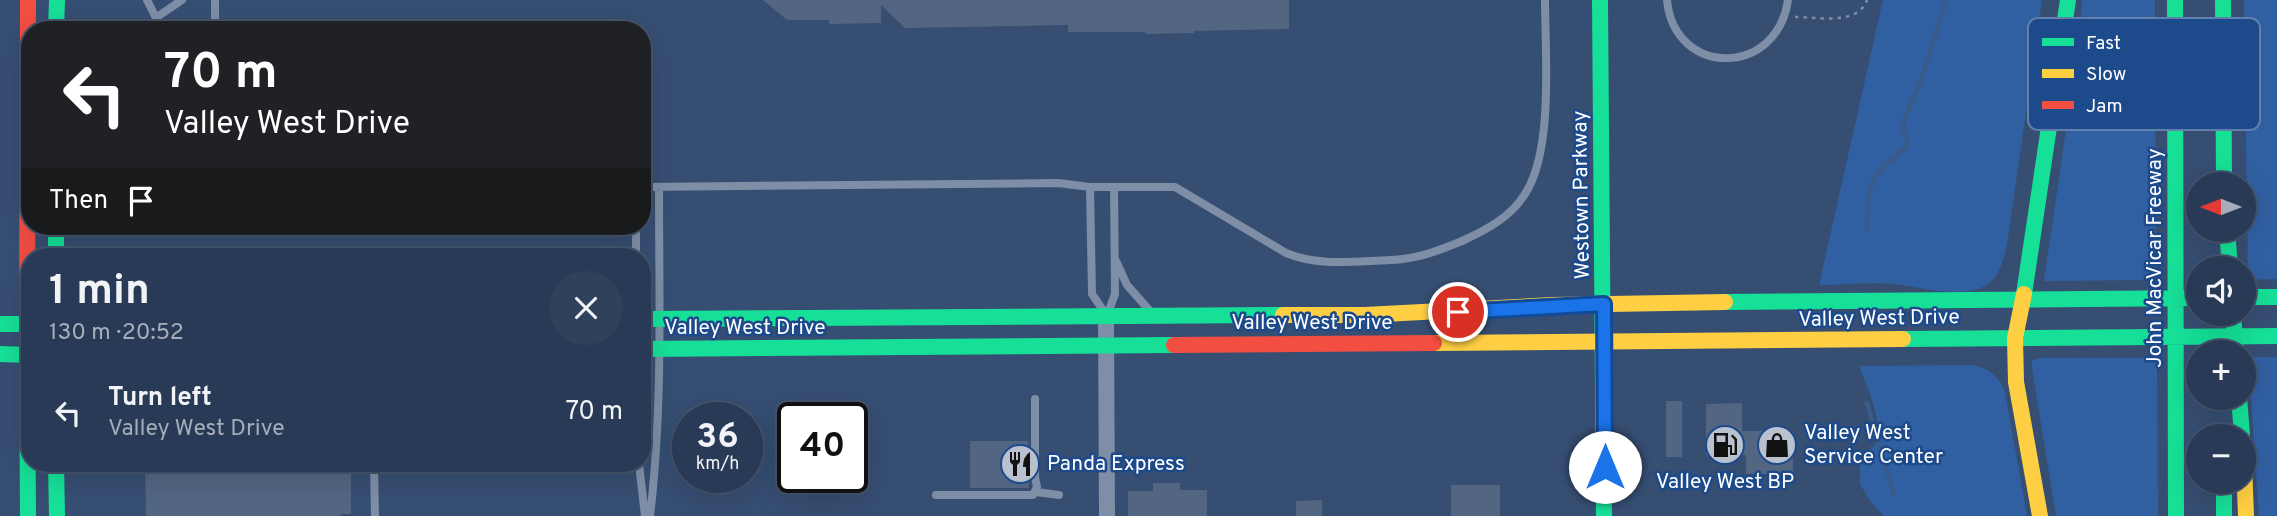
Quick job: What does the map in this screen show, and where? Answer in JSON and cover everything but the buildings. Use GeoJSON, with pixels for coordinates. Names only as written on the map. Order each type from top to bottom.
{"type":"FeatureCollection","features":[{"type":"Feature","properties":{"kind":"main road"},"geometry":{"type":"LineString","coordinates":[[28,0],[28,21]]}},
{"type":"Feature","properties":{"kind":"main road"},"geometry":{"type":"LineString","coordinates":[[56,21],[57,0]]}},
{"type":"Feature","properties":{"kind":"main road","name":"Westown Parkway"},"geometry":{"type":"LineString","coordinates":[[1600,0],[1604,516]]}},
{"type":"Feature","properties":{"kind":"main road"},"geometry":{"type":"LineString","coordinates":[[2065,18],[2068,0]]}},
{"type":"Feature","properties":{"kind":"main road","name":"John MacVicar Freeway"},"geometry":{"type":"LineString","coordinates":[[2175,0],[2175,18]]}},
{"type":"Feature","properties":{"kind":"main road"},"geometry":{"type":"LineString","coordinates":[[2223,0],[2223,18]]}},
{"type":"Feature","properties":{"kind":"main road"},"geometry":{"type":"LineString","coordinates":[[2040,516],[2016,382],[2015,338],[2048,130]]}},
{"type":"Feature","properties":{"kind":"main road","name":"John MacVicar Freeway"},"geometry":{"type":"LineString","coordinates":[[2175,130],[2176,516]]}},
{"type":"Feature","properties":{"kind":"main road"},"geometry":{"type":"LineString","coordinates":[[2224,130],[2224,172]]}},
{"type":"Feature","properties":{"kind":"main road"},"geometry":{"type":"LineString","coordinates":[[2256,297],[2277,297]]}},
{"type":"Feature","properties":{"kind":"main road","name":"Valley West Drive"},"geometry":{"type":"LineString","coordinates":[[651,319],[1365,315],[1604,304],[2186,298]]}},
{"type":"Feature","properties":{"kind":"main road"},"geometry":{"type":"LineString","coordinates":[[0,324],[21,324]]}},
{"type":"Feature","properties":{"kind":"main road","name":"Valley West Drive"},"geometry":{"type":"LineString","coordinates":[[651,349],[2277,336]]}},
{"type":"Feature","properties":{"kind":"main road"},"geometry":{"type":"LineString","coordinates":[[0,354],[21,355]]}},
{"type":"Feature","properties":{"kind":"main road"},"geometry":{"type":"LineString","coordinates":[[28,472],[28,516]]}},
{"type":"Feature","properties":{"kind":"main road"},"geometry":{"type":"LineString","coordinates":[[56,472],[57,516]]}},
{"type":"Feature","properties":{"kind":"main road"},"geometry":{"type":"LineString","coordinates":[[2224,494],[2224,516]]}},
{"type":"Feature","properties":{"kind":"main road"},"geometry":{"type":"LineString","coordinates":[[2245,494],[2246,516]]}},
{"type":"Feature","properties":{"kind":"street"},"geometry":{"type":"LineString","coordinates":[[1107,316],[1107,516]]}},
{"type":"Feature","properties":{"kind":"lane"},"geometry":{"type":"LineString","coordinates":[[147,0],[159,21]]}},
{"type":"Feature","properties":{"kind":"lane"},"geometry":{"type":"LineString","coordinates":[[157,17],[182,0]]}},
{"type":"Feature","properties":{"kind":"lane"},"geometry":{"type":"LineString","coordinates":[[215,0],[215,21]]}},
{"type":"Feature","properties":{"kind":"lane"},"geometry":{"type":"LineString","coordinates":[[651,187],[1058,183],[1090,187],[1175,187],[1286,253],[1303,260],[1406,260],[1438,251],[1472,236],[1502,219],[1526,193],[1536,168],[1542,140],[1545,0]]}},
{"type":"Feature","properties":{"kind":"lane"},"geometry":{"type":"LineString","coordinates":[[1667,0],[1671,21],[1684,41],[1714,57],[1738,58],[1759,49],[1776,33],[1788,0]]}},
{"type":"Feature","properties":{"kind":"lane"},"geometry":{"type":"LineString","coordinates":[[648,516],[657,457],[659,187]]}},
{"type":"Feature","properties":{"kind":"lane"},"geometry":{"type":"LineString","coordinates":[[1090,187],[1092,294],[1107,316]]}},
{"type":"Feature","properties":{"kind":"lane"},"geometry":{"type":"LineString","coordinates":[[1107,316],[1115,294],[1114,187]]}},
{"type":"Feature","properties":{"kind":"lane"},"geometry":{"type":"LineString","coordinates":[[1115,258],[1127,285],[1154,316]]}},
{"type":"Feature","properties":{"kind":"lane"},"geometry":{"type":"LineString","coordinates":[[1035,400],[1036,492]]}},
{"type":"Feature","properties":{"kind":"lane"},"geometry":{"type":"LineString","coordinates":[[374,472],[375,516]]}},
{"type":"Feature","properties":{"kind":"lane"},"geometry":{"type":"LineString","coordinates":[[640,472],[648,516]]}},
{"type":"Feature","properties":{"kind":"lane"},"geometry":{"type":"LineString","coordinates":[[936,495],[1033,495],[1036,492],[1059,495]]}},
{"type":"Feature","properties":{"kind":"path"},"geometry":{"type":"LineString","coordinates":[[1784,17],[1849,16],[1861,11],[1867,0]]}},
{"type":"Feature","properties":{"kind":"shaded area"},"geometry":{"type":"Polygon","coordinates":[[[1883,0],[2042,0],[2039,18],[2028,18],[2028,98],[2007,245],[1994,278],[1985,286],[1964,292],[1885,283],[1819,285],[1883,0]]]}},
{"type":"Feature","properties":{"kind":"shaded area"},"geometry":{"type":"Polygon","coordinates":[[[2082,0],[2155,0],[2155,18],[2081,18],[2082,0]]]}},
{"type":"Feature","properties":{"kind":"shaded area"},"geometry":{"type":"Polygon","coordinates":[[[2244,0],[2277,0],[2277,279],[2256,280],[2256,256],[2248,256],[2247,242],[2256,242],[2256,172],[2246,172],[2246,130],[2260,130],[2260,18],[2244,18],[2244,0]]]}},
{"type":"Feature","properties":{"kind":"shaded area"},"geometry":{"type":"Polygon","coordinates":[[[2066,130],[2155,130],[2156,280],[2044,281],[2066,130]]]}},
{"type":"Feature","properties":{"kind":"shaded area"},"geometry":{"type":"Polygon","coordinates":[[[2256,357],[2277,357],[2277,516],[2259,516],[2256,424],[2253,424],[2252,410],[2256,410],[2256,357]]]}},
{"type":"Feature","properties":{"kind":"shaded area"},"geometry":{"type":"Polygon","coordinates":[[[2038,358],[2157,358],[2158,516],[2056,516],[2032,368],[2032,361],[2038,358]]]}},
{"type":"Feature","properties":{"kind":"shaded area"},"geometry":{"type":"Polygon","coordinates":[[[1972,365],[1993,374],[2005,392],[2027,516],[1884,516],[1870,501],[1860,484],[1860,460],[1879,440],[1879,430],[1870,394],[1859,366],[1972,365]]]}},
{"type":"Feature","properties":{"kind":"waterway"},"geometry":{"type":"LineString","coordinates":[[1867,229],[1869,195],[1874,179],[1885,165],[1907,146],[1907,137],[1903,131],[1904,119],[1920,84],[1946,0]]}},
{"type":"Feature","properties":{"kind":"waterway"},"geometry":{"type":"LineString","coordinates":[[1867,403],[1894,495]]}},
{"type":"Feature","properties":{"kind":"traffic: fast"},"geometry":{"type":"LineString","coordinates":[[56,21],[57,0]]}},
{"type":"Feature","properties":{"kind":"traffic: fast"},"geometry":{"type":"LineString","coordinates":[[1600,0],[1604,516]]}},
{"type":"Feature","properties":{"kind":"traffic: fast"},"geometry":{"type":"LineString","coordinates":[[2065,18],[2068,0]]}},
{"type":"Feature","properties":{"kind":"traffic: fast"},"geometry":{"type":"LineString","coordinates":[[2175,0],[2175,18]]}},
{"type":"Feature","properties":{"kind":"traffic: fast"},"geometry":{"type":"LineString","coordinates":[[2223,0],[2223,18]]}},
{"type":"Feature","properties":{"kind":"traffic: fast"},"geometry":{"type":"LineString","coordinates":[[2024,294],[2049,130]]}},
{"type":"Feature","properties":{"kind":"traffic: fast"},"geometry":{"type":"LineString","coordinates":[[2175,130],[2176,516]]}},
{"type":"Feature","properties":{"kind":"traffic: fast"},"geometry":{"type":"LineString","coordinates":[[2224,130],[2224,172]]}},
{"type":"Feature","properties":{"kind":"traffic: fast"},"geometry":{"type":"LineString","coordinates":[[56,235],[56,248]]}},
{"type":"Feature","properties":{"kind":"traffic: fast"},"geometry":{"type":"LineString","coordinates":[[2228,242],[2229,256]]}},
{"type":"Feature","properties":{"kind":"traffic: fast"},"geometry":{"type":"LineString","coordinates":[[2256,297],[2277,297]]}},
{"type":"Feature","properties":{"kind":"traffic: fast"},"geometry":{"type":"LineString","coordinates":[[1725,302],[2186,298]]}},
{"type":"Feature","properties":{"kind":"traffic: fast"},"geometry":{"type":"LineString","coordinates":[[651,319],[1283,315]]}},
{"type":"Feature","properties":{"kind":"traffic: fast"},"geometry":{"type":"LineString","coordinates":[[0,324],[21,324]]}},
{"type":"Feature","properties":{"kind":"traffic: fast"},"geometry":{"type":"LineString","coordinates":[[2234,326],[2235,340]]}},
{"type":"Feature","properties":{"kind":"traffic: fast"},"geometry":{"type":"LineString","coordinates":[[1903,339],[2277,336]]}},
{"type":"Feature","properties":{"kind":"traffic: fast"},"geometry":{"type":"LineString","coordinates":[[651,349],[1174,345]]}},
{"type":"Feature","properties":{"kind":"traffic: fast"},"geometry":{"type":"LineString","coordinates":[[0,354],[21,355]]}},
{"type":"Feature","properties":{"kind":"traffic: fast"},"geometry":{"type":"LineString","coordinates":[[2240,410],[2241,424]]}},
{"type":"Feature","properties":{"kind":"traffic: fast"},"geometry":{"type":"LineString","coordinates":[[28,472],[28,516]]}},
{"type":"Feature","properties":{"kind":"traffic: fast"},"geometry":{"type":"LineString","coordinates":[[56,472],[57,516]]}},
{"type":"Feature","properties":{"kind":"traffic: fast"},"geometry":{"type":"LineString","coordinates":[[2224,494],[2224,516]]}},
{"type":"Feature","properties":{"kind":"traffic: slow"},"geometry":{"type":"LineString","coordinates":[[2024,294],[2015,338],[2016,382],[2040,516]]}},
{"type":"Feature","properties":{"kind":"traffic: slow"},"geometry":{"type":"LineString","coordinates":[[1283,315],[1365,315],[1552,305],[1725,302]]}},
{"type":"Feature","properties":{"kind":"traffic: slow"},"geometry":{"type":"LineString","coordinates":[[1434,343],[1903,339]]}},
{"type":"Feature","properties":{"kind":"traffic: slow"},"geometry":{"type":"LineString","coordinates":[[2245,494],[2246,516]]}},
{"type":"Feature","properties":{"kind":"traffic: jam"},"geometry":{"type":"LineString","coordinates":[[28,0],[28,21]]}},
{"type":"Feature","properties":{"kind":"traffic: jam"},"geometry":{"type":"LineString","coordinates":[[27,235],[27,248]]}},
{"type":"Feature","properties":{"kind":"traffic: jam"},"geometry":{"type":"LineString","coordinates":[[1174,345],[1434,343]]}},
{"type":"Feature","properties":{"kind":"place","name":"Valley West BP"},"geometry":{"type":"Point","coordinates":[1725,445]}},
{"type":"Feature","properties":{"kind":"place","name":"Valley West Service Center"},"geometry":{"type":"Point","coordinates":[1777,445]}},
{"type":"Feature","properties":{"kind":"place","name":"Panda Express"},"geometry":{"type":"Point","coordinates":[1020,464]}},
{"type":"Feature","properties":{"kind":"route"},"geometry":{"type":"LineString","coordinates":[[1458,312],[1604,304],[1605,467]]}}]}
